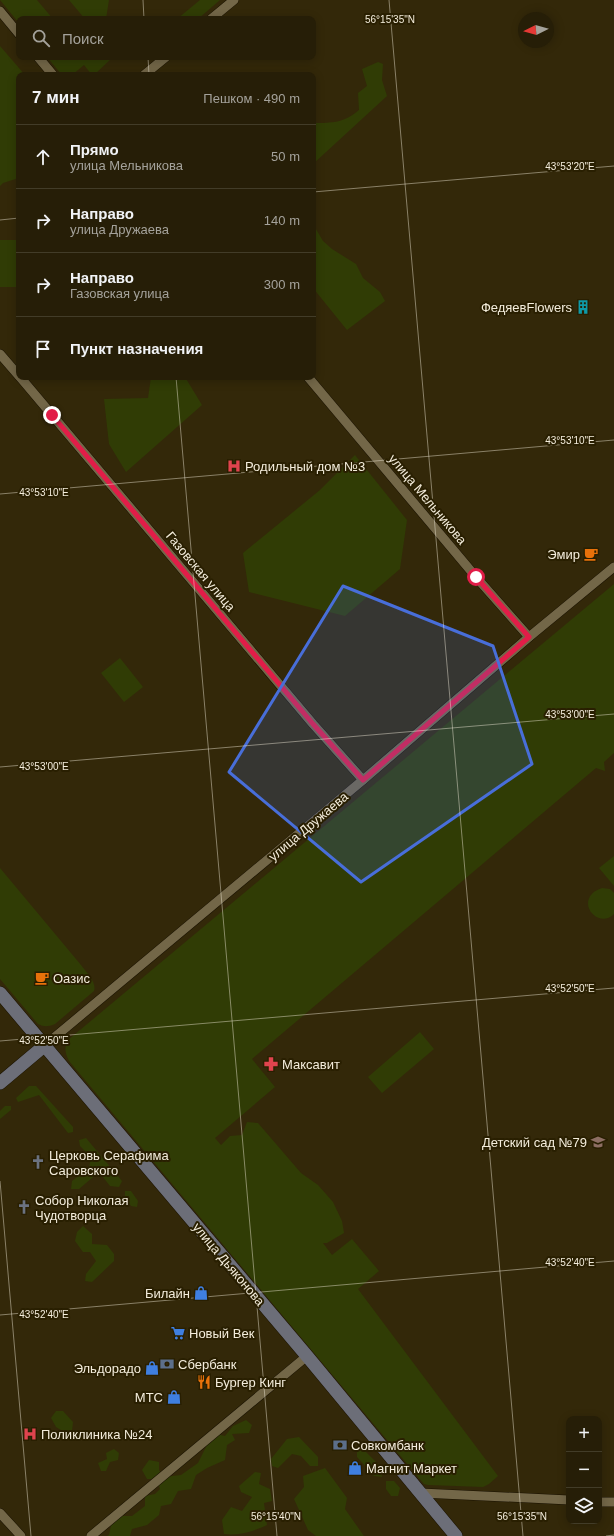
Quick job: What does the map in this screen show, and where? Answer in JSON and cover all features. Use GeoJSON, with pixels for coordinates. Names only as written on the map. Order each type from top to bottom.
{"type":"FeatureCollection","features":[{"type":"Feature","properties":{"kind":"main road","name":"улица Дьяконова"},"geometry":{"type":"LineString","coordinates":[[0,993],[307,1356],[456,1536]]}},
{"type":"Feature","properties":{"kind":"main road","name":"улица Дружаева"},"geometry":{"type":"LineString","coordinates":[[0,1083],[44,1046]]}},
{"type":"Feature","properties":{"kind":"street"},"geometry":{"type":"LineString","coordinates":[[215,16],[234,0]]}},
{"type":"Feature","properties":{"kind":"street"},"geometry":{"type":"LineString","coordinates":[[0,11],[16,30]]}},
{"type":"Feature","properties":{"kind":"street"},"geometry":{"type":"LineString","coordinates":[[40,60],[50,72]]}},
{"type":"Feature","properties":{"kind":"street"},"geometry":{"type":"LineString","coordinates":[[148,72],[162,60]]}},
{"type":"Feature","properties":{"kind":"street","name":"Газовская улица"},"geometry":{"type":"LineString","coordinates":[[0,354],[16,373]]}},
{"type":"Feature","properties":{"kind":"street","name":"Газовская улица"},"geometry":{"type":"LineString","coordinates":[[22,380],[313,724],[363,780]]}},
{"type":"Feature","properties":{"kind":"street","name":"улица Мельникова"},"geometry":{"type":"LineString","coordinates":[[311,380],[476,577],[529,637]]}},
{"type":"Feature","properties":{"kind":"street","name":"улица Дружаева"},"geometry":{"type":"LineString","coordinates":[[44,1046],[363,780],[529,637],[614,567]]}},
{"type":"Feature","properties":{"kind":"street"},"geometry":{"type":"LineString","coordinates":[[91,1536],[307,1356]]}},
{"type":"Feature","properties":{"kind":"street"},"geometry":{"type":"LineString","coordinates":[[421,1493],[566,1500]]}},
{"type":"Feature","properties":{"kind":"street"},"geometry":{"type":"LineString","coordinates":[[602,1502],[614,1502]]}},
{"type":"Feature","properties":{"kind":"street"},"geometry":{"type":"LineString","coordinates":[[0,1513],[21,1536]]}},
{"type":"Feature","properties":{"kind":"highlighted area"},"geometry":{"type":"Polygon","coordinates":[[[343,586],[493,646],[532,764],[361,882],[229,772],[343,586]]]}},
{"type":"Feature","properties":{"kind":"green space"},"geometry":{"type":"Polygon","coordinates":[[[0,0],[37,0],[50,16],[16,16],[16,19],[0,0]]]}},
{"type":"Feature","properties":{"kind":"green space"},"geometry":{"type":"Polygon","coordinates":[[[69,0],[109,0],[106,16],[82,16],[69,0]]]}},
{"type":"Feature","properties":{"kind":"green space"},"geometry":{"type":"Polygon","coordinates":[[[200,0],[220,0],[201,16],[181,16],[200,0]]]}},
{"type":"Feature","properties":{"kind":"green space"},"geometry":{"type":"Polygon","coordinates":[[[0,46],[22,72],[16,72],[16,179],[3,183],[0,186],[0,46]]]}},
{"type":"Feature","properties":{"kind":"green space"},"geometry":{"type":"Polygon","coordinates":[[[50,60],[110,60],[97,72],[90,72],[84,65],[76,72],[60,72],[50,60]]]}},
{"type":"Feature","properties":{"kind":"green space"},"geometry":{"type":"Polygon","coordinates":[[[378,62],[383,64],[382,80],[387,96],[316,161],[316,123],[343,120],[359,110],[358,93],[367,86],[362,69],[378,62]]]}},
{"type":"Feature","properties":{"kind":"green space"},"geometry":{"type":"Polygon","coordinates":[[[316,229],[323,241],[332,249],[356,264],[363,278],[380,292],[385,301],[347,330],[316,292],[316,229]]]}},
{"type":"Feature","properties":{"kind":"green space"},"geometry":{"type":"Polygon","coordinates":[[[0,240],[16,240],[16,287],[0,287],[0,240]]]}},
{"type":"Feature","properties":{"kind":"green space"},"geometry":{"type":"Polygon","coordinates":[[[151,380],[187,380],[202,405],[126,472],[109,444],[104,399],[148,398],[151,380]]]}},
{"type":"Feature","properties":{"kind":"green space"},"geometry":{"type":"Polygon","coordinates":[[[355,455],[407,520],[400,569],[345,616],[249,592],[243,553],[320,490],[355,455]]]}},
{"type":"Feature","properties":{"kind":"green space"},"geometry":{"type":"Polygon","coordinates":[[[614,584],[614,753],[604,762],[605,771],[596,768],[252,1059],[275,1087],[215,1138],[221,1145],[230,1136],[242,1135],[247,1122],[258,1123],[301,1173],[318,1185],[333,1202],[342,1221],[344,1233],[327,1243],[323,1243],[332,1255],[352,1239],[379,1271],[358,1289],[498,1476],[483,1487],[428,1485],[424,1484],[69,1061],[66,1053],[66,1046],[68,1040],[614,584]]]}},
{"type":"Feature","properties":{"kind":"green space"},"geometry":{"type":"Polygon","coordinates":[[[120,658],[143,687],[124,702],[101,673],[120,658]]]}},
{"type":"Feature","properties":{"kind":"green space"},"geometry":{"type":"Polygon","coordinates":[[[614,856],[614,886],[599,868],[614,856]]]}},
{"type":"Feature","properties":{"kind":"green space"},"geometry":{"type":"Polygon","coordinates":[[[0,868],[81,965],[94,984],[94,991],[53,1025],[42,1026],[38,1024],[0,979],[0,868]]]}},
{"type":"Feature","properties":{"kind":"green space"},"geometry":{"type":"Polygon","coordinates":[[[602,888],[610,889],[614,893],[614,914],[607,918],[601,919],[590,911],[588,905],[589,899],[593,893],[602,888]]]}},
{"type":"Feature","properties":{"kind":"green space"},"geometry":{"type":"Polygon","coordinates":[[[420,1032],[434,1049],[382,1093],[368,1077],[420,1032]]]}},
{"type":"Feature","properties":{"kind":"green space"},"geometry":{"type":"Polygon","coordinates":[[[29,1086],[36,1086],[73,1127],[73,1132],[68,1133],[39,1095],[18,1102],[16,1098],[29,1086]]]}},
{"type":"Feature","properties":{"kind":"green space"},"geometry":{"type":"Polygon","coordinates":[[[5,1106],[11,1106],[11,1110],[0,1119],[0,1111],[5,1106]]]}},
{"type":"Feature","properties":{"kind":"green space"},"geometry":{"type":"Polygon","coordinates":[[[86,1138],[122,1181],[119,1187],[110,1186],[99,1172],[79,1189],[71,1189],[72,1181],[89,1168],[91,1157],[80,1146],[79,1140],[86,1138]]]}},
{"type":"Feature","properties":{"kind":"green space"},"geometry":{"type":"Polygon","coordinates":[[[125,1191],[131,1191],[138,1201],[137,1207],[131,1206],[125,1198],[125,1191]]]}},
{"type":"Feature","properties":{"kind":"green space"},"geometry":{"type":"Polygon","coordinates":[[[83,1226],[92,1234],[92,1244],[107,1245],[114,1254],[114,1261],[92,1282],[85,1281],[86,1274],[96,1261],[90,1252],[83,1252],[75,1241],[77,1232],[83,1226]]]}},
{"type":"Feature","properties":{"kind":"green space"},"geometry":{"type":"Polygon","coordinates":[[[56,1411],[63,1411],[73,1422],[72,1431],[64,1432],[56,1427],[51,1418],[56,1411]]]}},
{"type":"Feature","properties":{"kind":"green space"},"geometry":{"type":"Polygon","coordinates":[[[246,1420],[252,1425],[249,1433],[232,1434],[235,1440],[227,1445],[225,1460],[196,1475],[191,1489],[178,1491],[171,1504],[161,1506],[159,1515],[147,1525],[132,1529],[130,1536],[107,1536],[109,1535],[112,1521],[120,1516],[132,1516],[145,1506],[145,1496],[155,1494],[160,1489],[157,1479],[147,1479],[142,1470],[149,1460],[159,1462],[159,1470],[164,1477],[181,1475],[198,1463],[209,1441],[216,1434],[225,1436],[233,1426],[246,1420]]]}},
{"type":"Feature","properties":{"kind":"green space"},"geometry":{"type":"Polygon","coordinates":[[[299,1437],[318,1457],[318,1466],[310,1466],[301,1456],[292,1454],[278,1468],[272,1466],[271,1459],[287,1439],[299,1437]]]}},
{"type":"Feature","properties":{"kind":"green space"},"geometry":{"type":"Polygon","coordinates":[[[114,1449],[119,1453],[118,1460],[110,1462],[106,1471],[101,1471],[98,1463],[107,1459],[106,1453],[114,1449]]]}},
{"type":"Feature","properties":{"kind":"green space"},"geometry":{"type":"Polygon","coordinates":[[[357,1450],[364,1450],[381,1467],[382,1477],[374,1476],[357,1457],[357,1450]]]}},
{"type":"Feature","properties":{"kind":"green space"},"geometry":{"type":"Polygon","coordinates":[[[325,1468],[347,1498],[345,1509],[364,1536],[316,1536],[308,1530],[294,1499],[304,1487],[303,1476],[325,1468]]]}},
{"type":"Feature","properties":{"kind":"green space"},"geometry":{"type":"Polygon","coordinates":[[[255,1472],[261,1473],[259,1484],[270,1489],[272,1501],[264,1503],[267,1525],[246,1532],[224,1534],[222,1520],[231,1507],[242,1511],[252,1497],[241,1492],[239,1486],[255,1472]]]}},
{"type":"Feature","properties":{"kind":"green space"},"geometry":{"type":"Polygon","coordinates":[[[386,1481],[394,1481],[400,1488],[398,1496],[391,1496],[386,1489],[386,1481]]]}},
{"type":"Feature","properties":{"kind":"place","name":"ФедяевFlowers"},"geometry":{"type":"Point","coordinates":[583,307]}},
{"type":"Feature","properties":{"kind":"place","name":"Родильный дом №3"},"geometry":{"type":"Point","coordinates":[234,466]}},
{"type":"Feature","properties":{"kind":"place","name":"Эмир"},"geometry":{"type":"Point","coordinates":[591,554]}},
{"type":"Feature","properties":{"kind":"place","name":"Оазис"},"geometry":{"type":"Point","coordinates":[42,978]}},
{"type":"Feature","properties":{"kind":"place","name":"Максавит"},"geometry":{"type":"Point","coordinates":[271,1064]}},
{"type":"Feature","properties":{"kind":"place","name":"Детский сад №79"},"geometry":{"type":"Point","coordinates":[598,1142]}},
{"type":"Feature","properties":{"kind":"place","name":"Церковь Серафима Саровского"},"geometry":{"type":"Point","coordinates":[38,1162]}},
{"type":"Feature","properties":{"kind":"place","name":"Собор Николая Чудотворца"},"geometry":{"type":"Point","coordinates":[24,1207]}},
{"type":"Feature","properties":{"kind":"place","name":"Билайн"},"geometry":{"type":"Point","coordinates":[201,1293]}},
{"type":"Feature","properties":{"kind":"place","name":"Новый Век"},"geometry":{"type":"Point","coordinates":[178,1333]}},
{"type":"Feature","properties":{"kind":"place","name":"Сбербанк"},"geometry":{"type":"Point","coordinates":[167,1364]}},
{"type":"Feature","properties":{"kind":"place","name":"Эльдорадо"},"geometry":{"type":"Point","coordinates":[152,1368]}},
{"type":"Feature","properties":{"kind":"place","name":"Бургер Кинг"},"geometry":{"type":"Point","coordinates":[204,1382]}},
{"type":"Feature","properties":{"kind":"place","name":"МТС"},"geometry":{"type":"Point","coordinates":[174,1397]}},
{"type":"Feature","properties":{"kind":"place","name":"Поликлиника №24"},"geometry":{"type":"Point","coordinates":[30,1434]}},
{"type":"Feature","properties":{"kind":"place","name":"Совкомбанк"},"geometry":{"type":"Point","coordinates":[340,1445]}},
{"type":"Feature","properties":{"kind":"place","name":"Магнит Маркет"},"geometry":{"type":"Point","coordinates":[355,1468]}},
{"type":"Feature","properties":{"kind":"route"},"geometry":{"type":"LineString","coordinates":[[52,415],[313,724],[363,780],[529,637],[476,577]]}}]}
